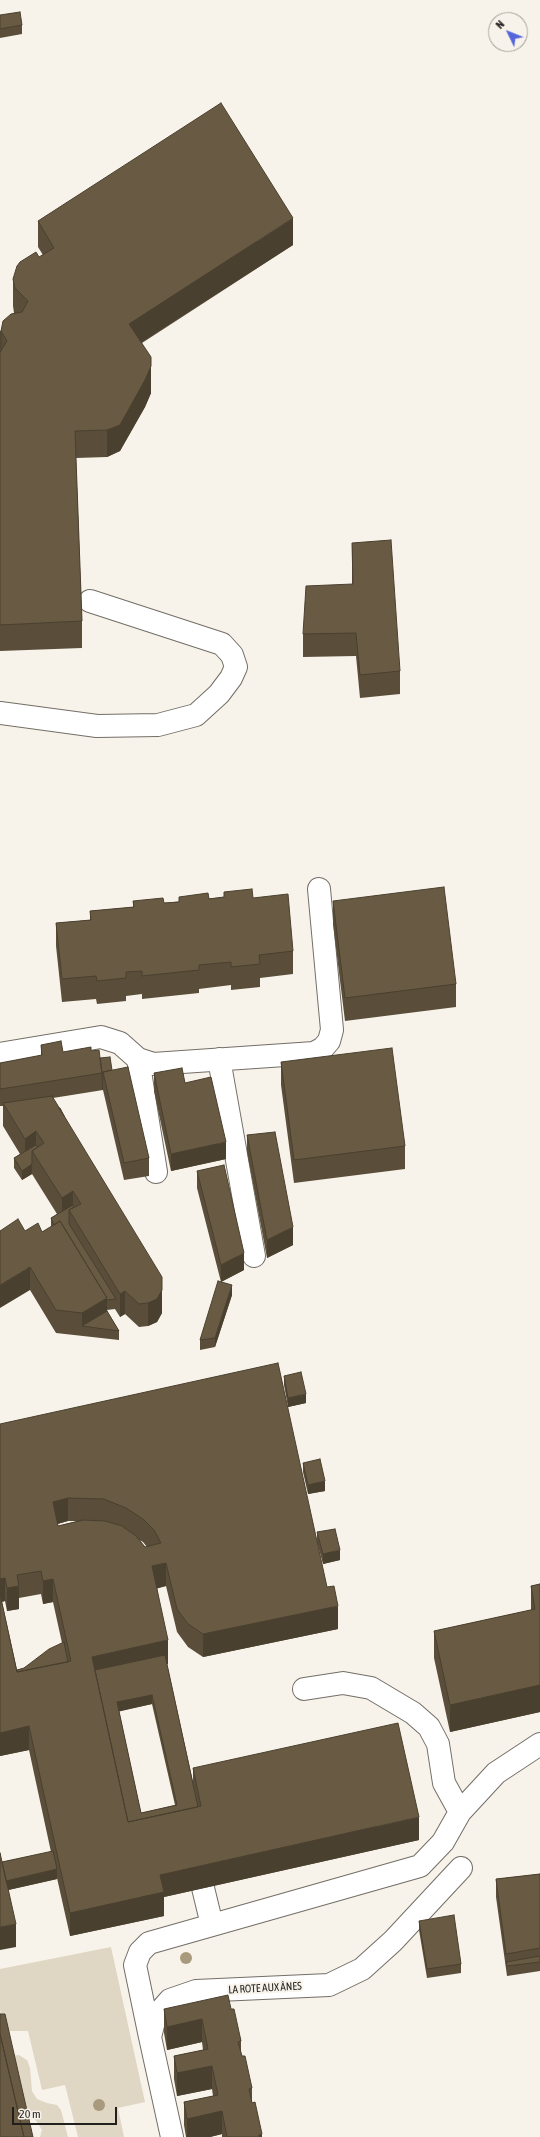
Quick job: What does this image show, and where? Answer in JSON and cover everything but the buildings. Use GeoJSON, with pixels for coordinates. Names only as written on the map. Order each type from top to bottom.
{"type":"FeatureCollection","features":[{"type":"Feature","properties":{"kind":"street"},"geometry":{"type":"LineString","coordinates":[[0,713],[97,726],[158,725],[196,715],[219,694],[231,678],[236,667],[232,655],[222,644],[90,601]]}},
{"type":"Feature","properties":{"kind":"street"},"geometry":{"type":"LineString","coordinates":[[0,1054],[102,1037],[120,1043],[138,1059],[153,1064],[314,1053],[323,1048],[329,1041],[332,1030],[319,889]]}},
{"type":"Feature","properties":{"kind":"street"},"geometry":{"type":"LineString","coordinates":[[138,1059],[156,1172]]}},
{"type":"Feature","properties":{"kind":"street"},"geometry":{"type":"LineString","coordinates":[[219,1059],[254,1256]]}},
{"type":"Feature","properties":{"kind":"street"},"geometry":{"type":"LineString","coordinates":[[304,1688],[343,1683],[371,1688],[413,1713],[429,1727],[438,1744],[444,1783],[460,1812]]}},
{"type":"Feature","properties":{"kind":"street"},"geometry":{"type":"LineString","coordinates":[[150,2037],[135,1965],[140,1952],[149,1943],[420,1866],[443,1842],[460,1812],[496,1773],[540,1744]]}},
{"type":"Feature","properties":{"kind":"street","name":"LA ROTE AUX ÂNES"},"geometry":{"type":"LineString","coordinates":[[172,2137],[150,2037],[155,2017],[170,2000],[196,1991],[329,1985],[362,1969],[393,1942],[461,1868]]}},
{"type":"Feature","properties":{"kind":"street"},"geometry":{"type":"LineString","coordinates":[[203,1888],[212,1925]]}},
{"type":"Feature","properties":{"kind":"shaded area"},"geometry":{"type":"Polygon","coordinates":[[[111,1947],[145,2102],[118,2108],[124,2137],[78,2137],[65,2085],[42,2090],[28,2031],[5,2031],[0,2010],[0,1969],[111,1947]]]}},
{"type":"Feature","properties":{"kind":"shaded area"},"geometry":{"type":"Polygon","coordinates":[[[19,2055],[27,2060],[30,2068],[32,2091],[37,2099],[57,2105],[61,2110],[68,2137],[40,2137],[42,2130],[37,2122],[30,2114],[23,2111],[10,2056],[19,2055]]]}}]}
